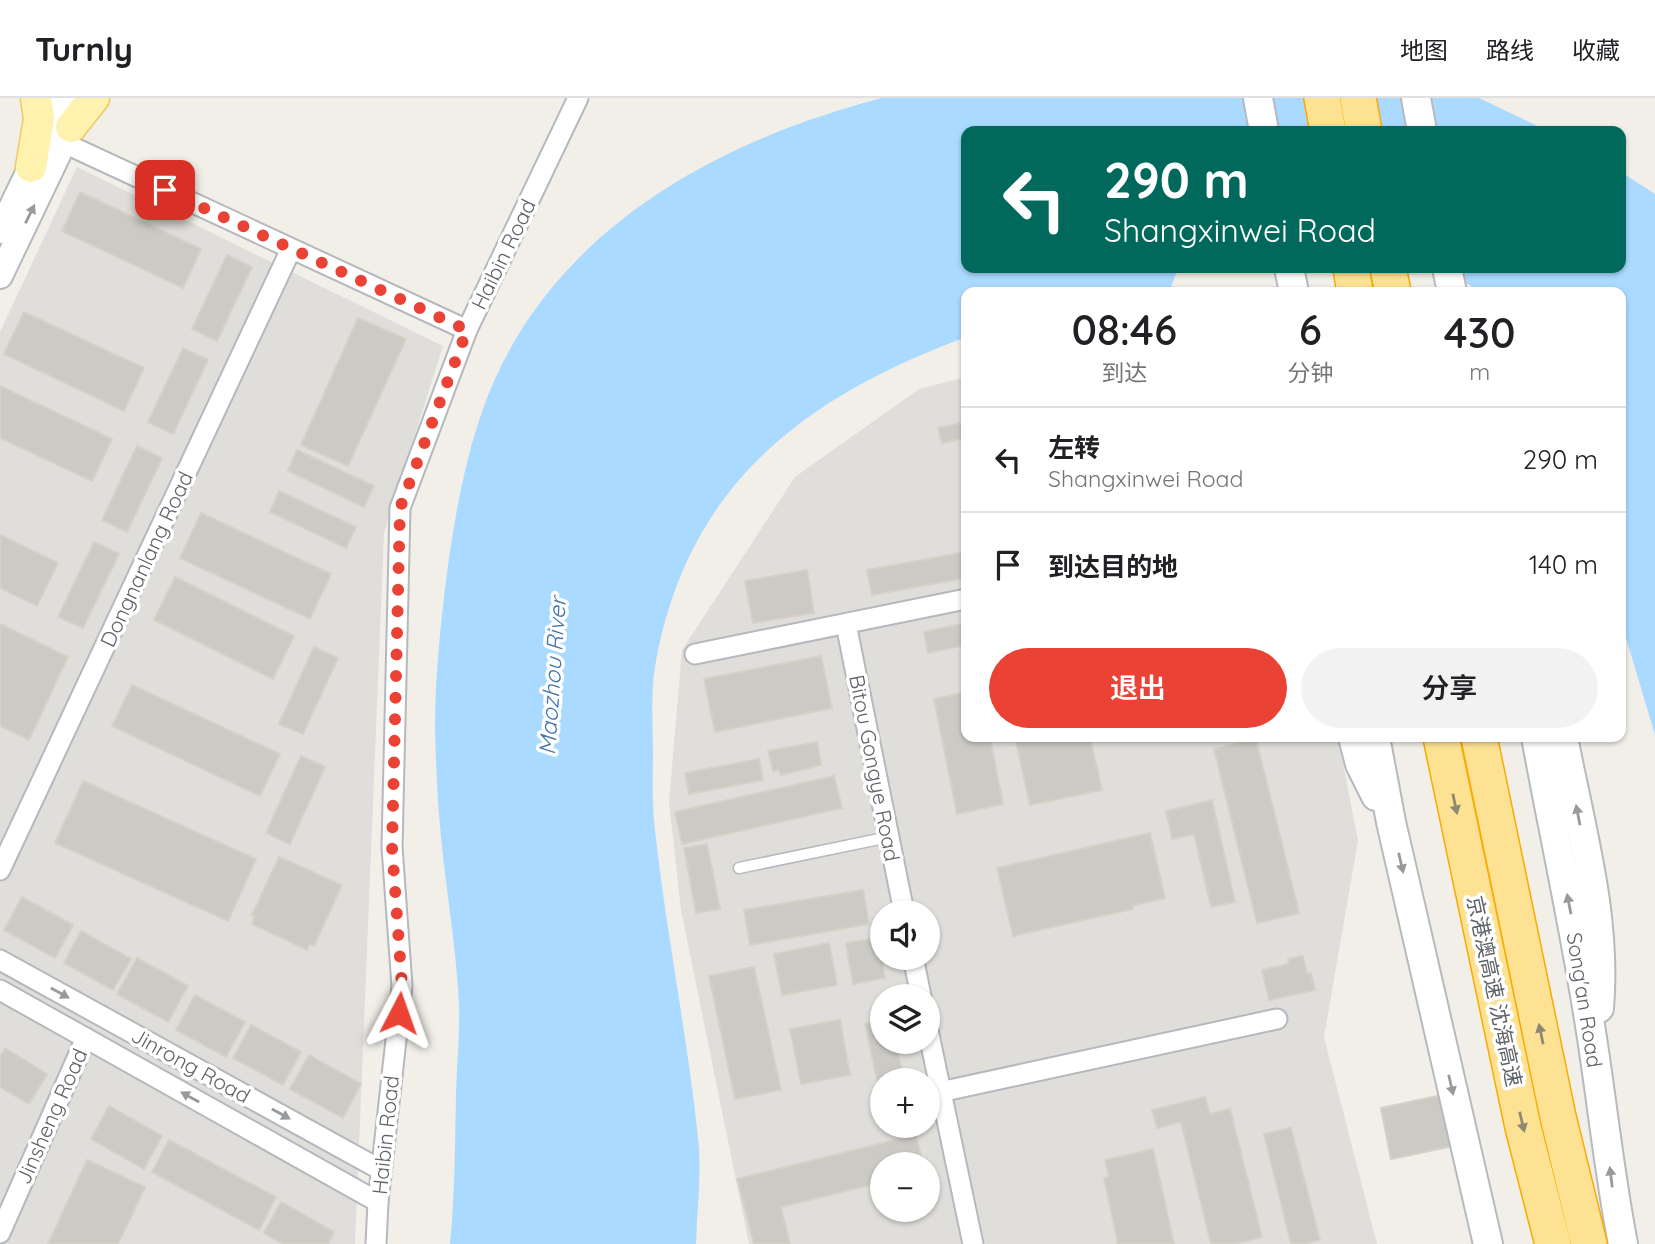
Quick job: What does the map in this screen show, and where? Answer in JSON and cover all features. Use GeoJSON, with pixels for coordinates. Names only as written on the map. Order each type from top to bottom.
{"type":"FeatureCollection","features":[{"type":"Feature","properties":{"kind":"highway"},"geometry":{"type":"LineString","coordinates":[[1322,98],[1327,126]]}},
{"type":"Feature","properties":{"kind":"highway"},"geometry":{"type":"LineString","coordinates":[[1358,98],[1363,126]]}},
{"type":"Feature","properties":{"kind":"highway","name":"京港澳高速 沈海高速"},"geometry":{"type":"LineString","coordinates":[[1442,742],[1520,1114],[1553,1244]]}},
{"type":"Feature","properties":{"kind":"highway","name":"京港澳高速 沈海高速"},"geometry":{"type":"LineString","coordinates":[[1480,742],[1558,1117],[1589,1244]]}},
{"type":"Feature","properties":{"kind":"main road"},"geometry":{"type":"LineString","coordinates":[[31,167],[38,119],[36,98]]}},
{"type":"Feature","properties":{"kind":"main road"},"geometry":{"type":"LineString","coordinates":[[68,135],[94,98]]}},
{"type":"Feature","properties":{"kind":"main road"},"geometry":{"type":"LineString","coordinates":[[1258,98],[1263,126]]}},
{"type":"Feature","properties":{"kind":"main road"},"geometry":{"type":"LineString","coordinates":[[1416,98],[1421,126]]}},
{"type":"Feature","properties":{"kind":"main road"},"geometry":{"type":"LineString","coordinates":[[1355,742],[1366,779],[1391,822]]}},
{"type":"Feature","properties":{"kind":"main road"},"geometry":{"type":"LineString","coordinates":[[1376,742],[1391,822],[1488,1244]]}},
{"type":"Feature","properties":{"kind":"main road"},"geometry":{"type":"LineString","coordinates":[[1564,742],[1601,940],[1600,1000],[1594,1053]]}},
{"type":"Feature","properties":{"kind":"main road","name":"Song'an Road"},"geometry":{"type":"LineString","coordinates":[[1538,747],[1576,942],[1612,1190],[1623,1244]]}},
{"type":"Feature","properties":{"kind":"street"},"geometry":{"type":"LineString","coordinates":[[0,231],[64,98]]}},
{"type":"Feature","properties":{"kind":"street"},"geometry":{"type":"LineString","coordinates":[[0,276],[85,98]]}},
{"type":"Feature","properties":{"kind":"street","name":"Haibin Road"},"geometry":{"type":"LineString","coordinates":[[376,1244],[381,1170],[402,986],[392,847],[400,508],[467,330],[578,98]]}},
{"type":"Feature","properties":{"kind":"street"},"geometry":{"type":"LineString","coordinates":[[68,135],[291,249],[467,330]]}},
{"type":"Feature","properties":{"kind":"street","name":"Dongnanlang Road"},"geometry":{"type":"LineString","coordinates":[[0,870],[291,249]]}},
{"type":"Feature","properties":{"kind":"street"},"geometry":{"type":"LineString","coordinates":[[695,654],[961,600]]}},
{"type":"Feature","properties":{"kind":"street","name":"Bitou Gongye Road"},"geometry":{"type":"LineString","coordinates":[[846,624],[902,900]]}},
{"type":"Feature","properties":{"kind":"street","name":"Jinrong Road"},"geometry":{"type":"LineString","coordinates":[[0,960],[381,1170]]}},
{"type":"Feature","properties":{"kind":"street","name":"Jinrong Road"},"geometry":{"type":"LineString","coordinates":[[0,990],[378,1202]]}},
{"type":"Feature","properties":{"kind":"street"},"geometry":{"type":"LineString","coordinates":[[973,1244],[940,1092],[1277,1019]]}},
{"type":"Feature","properties":{"kind":"street","name":"Jinsheng Road"},"geometry":{"type":"LineString","coordinates":[[0,1233],[86,1038]]}},
{"type":"Feature","properties":{"kind":"lane"},"geometry":{"type":"LineString","coordinates":[[739,868],[889,838]]}},
{"type":"Feature","properties":{"kind":"shaded area"},"geometry":{"type":"Polygon","coordinates":[[[77,167],[443,346],[384,533],[355,1244],[0,1244],[0,332],[77,167]]]}},
{"type":"Feature","properties":{"kind":"shaded area"},"geometry":{"type":"Polygon","coordinates":[[[961,378],[961,742],[1339,742],[1358,841],[1324,1037],[1377,1244],[749,1244],[681,910],[669,802],[682,650],[795,477],[919,389],[961,378]]]}},
{"type":"Feature","properties":{"kind":"water","name":"Maozhou River"},"geometry":{"type":"Polygon","coordinates":[[[882,98],[1479,98],[1538,126],[961,126],[961,273],[1176,273],[1171,287],[961,287],[961,339],[854,388],[806,419],[763,455],[726,496],[696,544],[672,598],[656,661],[652,695],[654,821],[699,1151],[696,1244],[450,1244],[459,1003],[439,814],[436,688],[443,606],[455,518],[478,424],[495,379],[525,324],[563,275],[607,232],[656,195],[709,164],[765,137],[823,115],[882,98]]]}},
{"type":"Feature","properties":{"kind":"water"},"geometry":{"type":"Polygon","coordinates":[[[1626,175],[1655,194],[1655,735],[1626,638],[1626,287],[1473,287],[1448,273],[1626,273],[1626,175]]]}},
{"type":"Feature","properties":{"kind":"building"},"geometry":{"type":"Polygon","coordinates":[[[80,192],[201,249],[183,288],[62,231],[80,192]]]}},
{"type":"Feature","properties":{"kind":"building"},"geometry":{"type":"Polygon","coordinates":[[[227,255],[252,267],[217,341],[192,329],[227,255]]]}},
{"type":"Feature","properties":{"kind":"building"},"geometry":{"type":"Polygon","coordinates":[[[24,312],[144,368],[124,411],[4,354],[24,312]]]}},
{"type":"Feature","properties":{"kind":"building"},"geometry":{"type":"Polygon","coordinates":[[[358,318],[406,339],[348,466],[301,445],[358,318]]]}},
{"type":"Feature","properties":{"kind":"building"},"geometry":{"type":"Polygon","coordinates":[[[183,348],[208,360],[173,434],[148,422],[183,348]]]}},
{"type":"Feature","properties":{"kind":"building"},"geometry":{"type":"Polygon","coordinates":[[[0,386],[112,439],[92,481],[0,438],[0,386]]]}},
{"type":"Feature","properties":{"kind":"building"},"geometry":{"type":"Polygon","coordinates":[[[961,423],[961,439],[942,443],[938,428],[961,423]]]}},
{"type":"Feature","properties":{"kind":"building"},"geometry":{"type":"Polygon","coordinates":[[[137,446],[162,458],[127,532],[102,520],[137,446]]]}},
{"type":"Feature","properties":{"kind":"building"},"geometry":{"type":"Polygon","coordinates":[[[297,450],[374,486],[364,507],[288,471],[297,450]]]}},
{"type":"Feature","properties":{"kind":"building"},"geometry":{"type":"Polygon","coordinates":[[[279,491],[356,527],[346,548],[270,512],[279,491]]]}},
{"type":"Feature","properties":{"kind":"building"},"geometry":{"type":"Polygon","coordinates":[[[201,513],[331,574],[310,619],[180,558],[201,513]]]}},
{"type":"Feature","properties":{"kind":"building"},"geometry":{"type":"Polygon","coordinates":[[[0,535],[58,563],[37,606],[0,588],[0,535]]]}},
{"type":"Feature","properties":{"kind":"building"},"geometry":{"type":"Polygon","coordinates":[[[94,542],[119,554],[83,628],[58,617],[94,542]]]}},
{"type":"Feature","properties":{"kind":"building"},"geometry":{"type":"Polygon","coordinates":[[[961,553],[961,579],[872,595],[867,570],[961,553]]]}},
{"type":"Feature","properties":{"kind":"building"},"geometry":{"type":"Polygon","coordinates":[[[807,570],[814,613],[753,623],[745,581],[807,570]]]}},
{"type":"Feature","properties":{"kind":"building"},"geometry":{"type":"Polygon","coordinates":[[[175,577],[294,636],[273,679],[154,620],[175,577]]]}},
{"type":"Feature","properties":{"kind":"building"},"geometry":{"type":"Polygon","coordinates":[[[0,624],[68,657],[29,740],[0,726],[0,624]]]}},
{"type":"Feature","properties":{"kind":"building"},"geometry":{"type":"Polygon","coordinates":[[[961,624],[961,646],[928,653],[924,632],[961,624]]]}},
{"type":"Feature","properties":{"kind":"building"},"geometry":{"type":"Polygon","coordinates":[[[314,647],[338,658],[303,734],[279,724],[314,647]]]}},
{"type":"Feature","properties":{"kind":"building"},"geometry":{"type":"Polygon","coordinates":[[[821,656],[832,708],[715,732],[704,679],[821,656]]]}},
{"type":"Feature","properties":{"kind":"building"},"geometry":{"type":"Polygon","coordinates":[[[132,685],[280,754],[260,796],[112,726],[132,685]]]}},
{"type":"Feature","properties":{"kind":"building"},"geometry":{"type":"Polygon","coordinates":[[[961,693],[961,742],[991,742],[1003,804],[957,814],[934,699],[961,693]]]}},
{"type":"Feature","properties":{"kind":"building"},"geometry":{"type":"Polygon","coordinates":[[[817,742],[821,765],[781,775],[779,770],[773,771],[768,751],[817,742]]]}},
{"type":"Feature","properties":{"kind":"building"},"geometry":{"type":"Polygon","coordinates":[[[1016,742],[1091,742],[1102,790],[1030,805],[1016,742]]]}},
{"type":"Feature","properties":{"kind":"building"},"geometry":{"type":"Polygon","coordinates":[[[1243,742],[1257,742],[1299,913],[1257,923],[1214,749],[1243,742]]]}},
{"type":"Feature","properties":{"kind":"building"},"geometry":{"type":"Polygon","coordinates":[[[301,756],[325,767],[290,844],[266,833],[301,756]]]}},
{"type":"Feature","properties":{"kind":"building"},"geometry":{"type":"Polygon","coordinates":[[[759,759],[763,780],[689,794],[685,773],[759,759]]]}},
{"type":"Feature","properties":{"kind":"building"},"geometry":{"type":"Polygon","coordinates":[[[834,776],[842,808],[682,844],[675,812],[834,776]]]}},
{"type":"Feature","properties":{"kind":"building"},"geometry":{"type":"Polygon","coordinates":[[[83,781],[256,859],[228,921],[55,843],[83,781]]]}},
{"type":"Feature","properties":{"kind":"building"},"geometry":{"type":"Polygon","coordinates":[[[1212,800],[1235,902],[1211,907],[1194,834],[1172,839],[1166,811],[1212,800]]]}},
{"type":"Feature","properties":{"kind":"building"},"geometry":{"type":"Polygon","coordinates":[[[1150,833],[1165,898],[1132,906],[1133,909],[1013,936],[997,868],[1150,833]]]}},
{"type":"Feature","properties":{"kind":"building"},"geometry":{"type":"Polygon","coordinates":[[[707,844],[720,909],[696,913],[684,848],[707,844]]]}},
{"type":"Feature","properties":{"kind":"building"},"geometry":{"type":"Polygon","coordinates":[[[279,857],[342,885],[314,946],[310,944],[307,950],[252,924],[255,916],[252,915],[279,857]]]}},
{"type":"Feature","properties":{"kind":"building"},"geometry":{"type":"Polygon","coordinates":[[[863,890],[869,924],[750,945],[744,910],[863,890]]]}},
{"type":"Feature","properties":{"kind":"building"},"geometry":{"type":"Polygon","coordinates":[[[22,897],[73,925],[55,958],[4,930],[22,897]]]}},
{"type":"Feature","properties":{"kind":"building"},"geometry":{"type":"Polygon","coordinates":[[[81,931],[131,959],[113,990],[64,963],[81,931]]]}},
{"type":"Feature","properties":{"kind":"building"},"geometry":{"type":"Polygon","coordinates":[[[870,939],[870,970],[884,970],[885,978],[853,984],[846,943],[870,939]]]}},
{"type":"Feature","properties":{"kind":"building"},"geometry":{"type":"Polygon","coordinates":[[[829,943],[837,985],[782,995],[774,954],[829,943]]]}},
{"type":"Feature","properties":{"kind":"building"},"geometry":{"type":"Polygon","coordinates":[[[1303,956],[1307,974],[1311,973],[1315,990],[1269,1000],[1262,970],[1289,964],[1288,959],[1303,956]]]}},
{"type":"Feature","properties":{"kind":"building"},"geometry":{"type":"Polygon","coordinates":[[[137,958],[188,986],[168,1022],[117,994],[137,958]]]}},
{"type":"Feature","properties":{"kind":"building"},"geometry":{"type":"Polygon","coordinates":[[[754,967],[781,1090],[735,1099],[709,976],[754,967]]]}},
{"type":"Feature","properties":{"kind":"building"},"geometry":{"type":"Polygon","coordinates":[[[195,995],[245,1022],[226,1057],[176,1030],[195,995]]]}},
{"type":"Feature","properties":{"kind":"building"},"geometry":{"type":"Polygon","coordinates":[[[840,1020],[850,1075],[801,1084],[790,1029],[840,1020]]]}},
{"type":"Feature","properties":{"kind":"building"},"geometry":{"type":"Polygon","coordinates":[[[870,1023],[870,1047],[865,1024],[870,1023]]]}},
{"type":"Feature","properties":{"kind":"building"},"geometry":{"type":"Polygon","coordinates":[[[251,1025],[301,1052],[283,1085],[233,1058],[251,1025]]]}},
{"type":"Feature","properties":{"kind":"building"},"geometry":{"type":"Polygon","coordinates":[[[5,1048],[47,1074],[29,1104],[0,1087],[0,1057],[5,1048]]]}},
{"type":"Feature","properties":{"kind":"building"},"geometry":{"type":"Polygon","coordinates":[[[872,1054],[898,1054],[901,1068],[875,1068],[872,1054]]]}},
{"type":"Feature","properties":{"kind":"building"},"geometry":{"type":"Polygon","coordinates":[[[309,1055],[361,1084],[343,1118],[290,1089],[309,1055]]]}},
{"type":"Feature","properties":{"kind":"building"},"geometry":{"type":"Polygon","coordinates":[[[1466,1090],[1477,1141],[1391,1159],[1381,1108],[1466,1090]]]}},
{"type":"Feature","properties":{"kind":"building"},"geometry":{"type":"Polygon","coordinates":[[[1205,1097],[1210,1114],[1230,1109],[1262,1237],[1235,1244],[1211,1244],[1181,1122],[1157,1128],[1152,1110],[1205,1097]]]}},
{"type":"Feature","properties":{"kind":"building"},"geometry":{"type":"Polygon","coordinates":[[[109,1106],[162,1136],[144,1169],[91,1139],[109,1106]]]}},
{"type":"Feature","properties":{"kind":"building"},"geometry":{"type":"Polygon","coordinates":[[[1291,1128],[1320,1240],[1303,1244],[1291,1244],[1264,1134],[1291,1128]]]}},
{"type":"Feature","properties":{"kind":"building"},"geometry":{"type":"Polygon","coordinates":[[[904,1138],[917,1138],[920,1152],[870,1152],[870,1185],[781,1207],[790,1244],[754,1244],[737,1179],[904,1138]]]}},
{"type":"Feature","properties":{"kind":"building"},"geometry":{"type":"Polygon","coordinates":[[[169,1140],[276,1197],[259,1230],[152,1172],[169,1140]]]}},
{"type":"Feature","properties":{"kind":"building"},"geometry":{"type":"Polygon","coordinates":[[[1153,1149],[1174,1244],[1118,1244],[1104,1178],[1109,1177],[1105,1160],[1153,1149]]]}},
{"type":"Feature","properties":{"kind":"building"},"geometry":{"type":"Polygon","coordinates":[[[87,1160],[145,1187],[118,1244],[48,1244],[87,1160]]]}},
{"type":"Feature","properties":{"kind":"building"},"geometry":{"type":"Polygon","coordinates":[[[281,1202],[334,1232],[328,1244],[283,1244],[264,1233],[281,1202]]]}},
{"type":"Feature","properties":{"kind":"route"},"geometry":{"type":"LineString","coordinates":[[165,190],[467,330],[400,508],[392,847],[402,986],[399,1013]]}}]}
